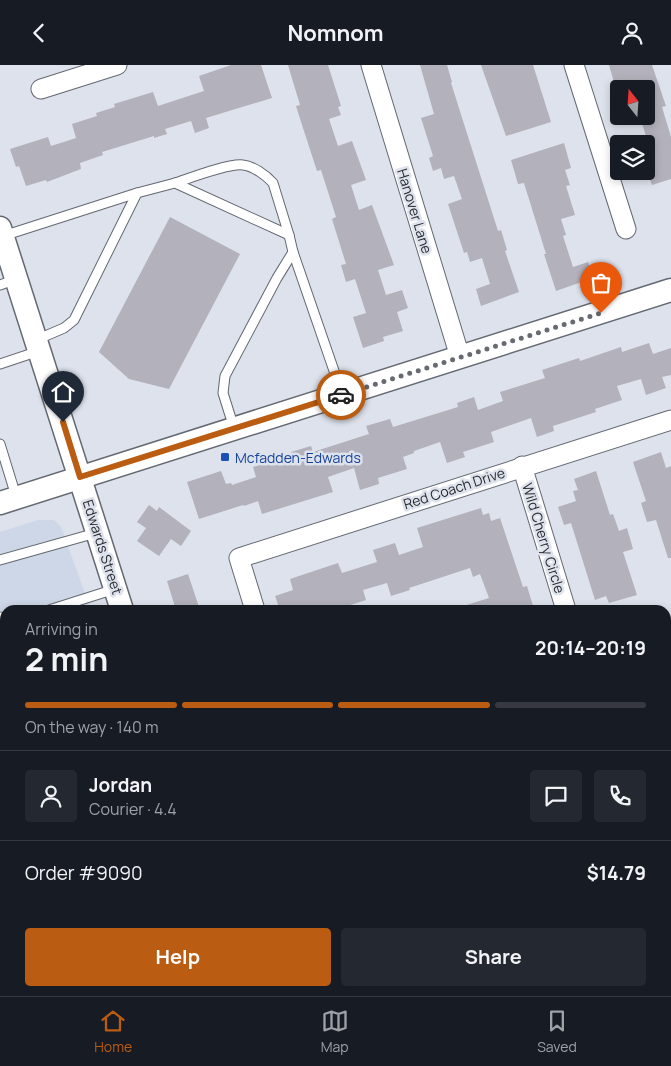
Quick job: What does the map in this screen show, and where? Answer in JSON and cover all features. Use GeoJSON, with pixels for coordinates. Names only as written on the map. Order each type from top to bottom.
{"type":"FeatureCollection","features":[{"type":"Feature","properties":{"kind":"street"},"geometry":{"type":"LineString","coordinates":[[41,89],[117,65]]}},
{"type":"Feature","properties":{"kind":"street","name":"Hanover Lane"},"geometry":{"type":"LineString","coordinates":[[370,65],[460,357]]}},
{"type":"Feature","properties":{"kind":"street"},"geometry":{"type":"LineString","coordinates":[[574,65],[626,229]]}},
{"type":"Feature","properties":{"kind":"street","name":"Edwards Street"},"geometry":{"type":"LineString","coordinates":[[1,232],[8,282],[38,345],[119,599]]}},
{"type":"Feature","properties":{"kind":"street"},"geometry":{"type":"LineString","coordinates":[[8,500],[671,290]]}},
{"type":"Feature","properties":{"kind":"street","name":"Red Coach Drive"},"geometry":{"type":"LineString","coordinates":[[253,605],[239,558],[522,466],[671,420]]}},
{"type":"Feature","properties":{"kind":"street","name":"Wild Cherry Circle"},"geometry":{"type":"LineString","coordinates":[[522,466],[564,605]]}},
{"type":"Feature","properties":{"kind":"lane"},"geometry":{"type":"LineString","coordinates":[[1,232],[233,165],[244,165],[268,177],[273,183],[293,252],[342,395]]}},
{"type":"Feature","properties":{"kind":"lane"},"geometry":{"type":"LineString","coordinates":[[175,183],[289,235]]}},
{"type":"Feature","properties":{"kind":"lane"},"geometry":{"type":"LineString","coordinates":[[0,364],[38,345],[74,320],[137,193]]}},
{"type":"Feature","properties":{"kind":"lane"},"geometry":{"type":"LineString","coordinates":[[234,429],[222,393],[225,376],[277,278],[293,252]]}},
{"type":"Feature","properties":{"kind":"lane"},"geometry":{"type":"LineString","coordinates":[[0,444],[8,500]]}},
{"type":"Feature","properties":{"kind":"lane"},"geometry":{"type":"LineString","coordinates":[[0,560],[98,533]]}},
{"type":"Feature","properties":{"kind":"lane"},"geometry":{"type":"LineString","coordinates":[[84,605],[119,599]]}},
{"type":"Feature","properties":{"kind":"shaded area"},"geometry":{"type":"Polygon","coordinates":[[[38,520],[54,520],[61,527],[89,605],[0,605],[0,532],[38,520]]]}},
{"type":"Feature","properties":{"kind":"building"},"geometry":{"type":"Polygon","coordinates":[[[231,65],[261,65],[272,98],[206,118],[209,128],[195,133],[191,121],[165,129],[167,134],[154,138],[154,136],[102,152],[103,155],[80,163],[81,169],[47,182],[46,180],[26,186],[19,166],[16,167],[10,149],[48,137],[51,146],[76,138],[72,124],[97,116],[96,113],[115,107],[114,104],[153,92],[158,106],[204,91],[199,76],[231,65]]]}},
{"type":"Feature","properties":{"kind":"building"},"geometry":{"type":"Polygon","coordinates":[[[288,65],[328,65],[341,106],[338,107],[341,115],[329,119],[338,146],[352,141],[366,180],[351,185],[359,210],[372,205],[394,265],[378,270],[386,295],[402,290],[408,308],[397,312],[403,331],[383,337],[384,341],[363,348],[353,317],[366,313],[355,279],[346,282],[341,265],[346,264],[332,219],[336,217],[321,170],[317,171],[296,106],[300,105],[288,65]]]}},
{"type":"Feature","properties":{"kind":"building"},"geometry":{"type":"Polygon","coordinates":[[[420,65],[447,65],[451,83],[498,231],[501,230],[507,250],[505,251],[519,292],[481,306],[476,289],[490,284],[482,258],[470,262],[467,252],[464,253],[448,204],[462,199],[454,176],[444,179],[441,168],[433,171],[429,158],[433,156],[421,118],[434,114],[420,65]]]}},
{"type":"Feature","properties":{"kind":"building"},"geometry":{"type":"Polygon","coordinates":[[[481,65],[533,65],[551,122],[506,136],[481,65]]]}},
{"type":"Feature","properties":{"kind":"building"},"geometry":{"type":"Polygon","coordinates":[[[609,65],[652,65],[666,106],[662,107],[671,137],[671,179],[652,185],[650,180],[655,180],[655,135],[646,135],[643,125],[655,125],[655,80],[613,80],[609,65]]]}},
{"type":"Feature","properties":{"kind":"building"},"geometry":{"type":"Polygon","coordinates":[[[564,143],[571,168],[565,170],[570,185],[566,186],[575,215],[561,219],[566,235],[563,236],[573,267],[588,262],[593,278],[556,291],[524,183],[518,184],[511,160],[564,143]]]}},
{"type":"Feature","properties":{"kind":"building"},"geometry":{"type":"Polygon","coordinates":[[[170,217],[240,254],[169,389],[129,379],[99,352],[170,217]]]}},
{"type":"Feature","properties":{"kind":"building"},"geometry":{"type":"Polygon","coordinates":[[[649,343],[653,354],[671,348],[671,375],[662,377],[666,388],[646,395],[641,379],[617,386],[622,400],[595,409],[596,412],[553,426],[554,431],[537,437],[531,418],[491,432],[494,442],[463,452],[465,457],[447,463],[440,442],[403,457],[407,469],[378,478],[379,484],[360,490],[354,468],[328,477],[333,492],[262,514],[258,501],[199,519],[187,482],[221,471],[226,484],[231,483],[232,485],[256,477],[253,467],[292,455],[291,452],[311,446],[313,452],[369,434],[366,426],[390,419],[393,427],[458,407],[457,403],[474,397],[478,410],[503,401],[500,392],[545,378],[542,370],[579,358],[580,361],[621,347],[622,352],[649,343]]]}},
{"type":"Feature","properties":{"kind":"building"},"geometry":{"type":"Polygon","coordinates":[[[661,452],[666,468],[671,466],[671,558],[668,558],[656,520],[647,522],[641,503],[646,501],[633,462],[661,452]]]}},
{"type":"Feature","properties":{"kind":"building"},"geometry":{"type":"Polygon","coordinates":[[[596,471],[610,515],[613,514],[619,531],[627,528],[633,549],[623,552],[637,595],[609,603],[606,596],[595,600],[571,523],[564,525],[558,507],[576,501],[573,491],[578,490],[574,479],[596,471]]]}},
{"type":"Feature","properties":{"kind":"building"},"geometry":{"type":"Polygon","coordinates":[[[149,505],[157,511],[159,507],[191,531],[181,546],[171,539],[159,556],[137,541],[146,528],[137,522],[149,505]]]}},
{"type":"Feature","properties":{"kind":"building"},"geometry":{"type":"Polygon","coordinates":[[[481,508],[483,515],[489,513],[491,521],[500,518],[523,587],[527,586],[533,605],[466,605],[489,598],[480,574],[473,577],[470,568],[409,588],[410,590],[391,596],[387,583],[363,590],[366,600],[350,605],[278,605],[275,596],[293,590],[290,579],[338,563],[342,573],[377,562],[373,550],[395,543],[399,555],[423,547],[417,528],[481,508]]]}},
{"type":"Feature","properties":{"kind":"building"},"geometry":{"type":"Polygon","coordinates":[[[188,574],[198,605],[174,605],[167,581],[188,574]]]}},
{"type":"Feature","properties":{"kind":"way so far"},"geometry":{"type":"LineString","coordinates":[[341,395],[601,313]]}},
{"type":"Feature","properties":{"kind":"place","name":"Mcfadden-Edwards"},"geometry":{"type":"Point","coordinates":[225,457]}},
{"type":"Feature","properties":{"kind":"route"},"geometry":{"type":"LineString","coordinates":[[63,422],[80,477],[341,395]]}}]}
